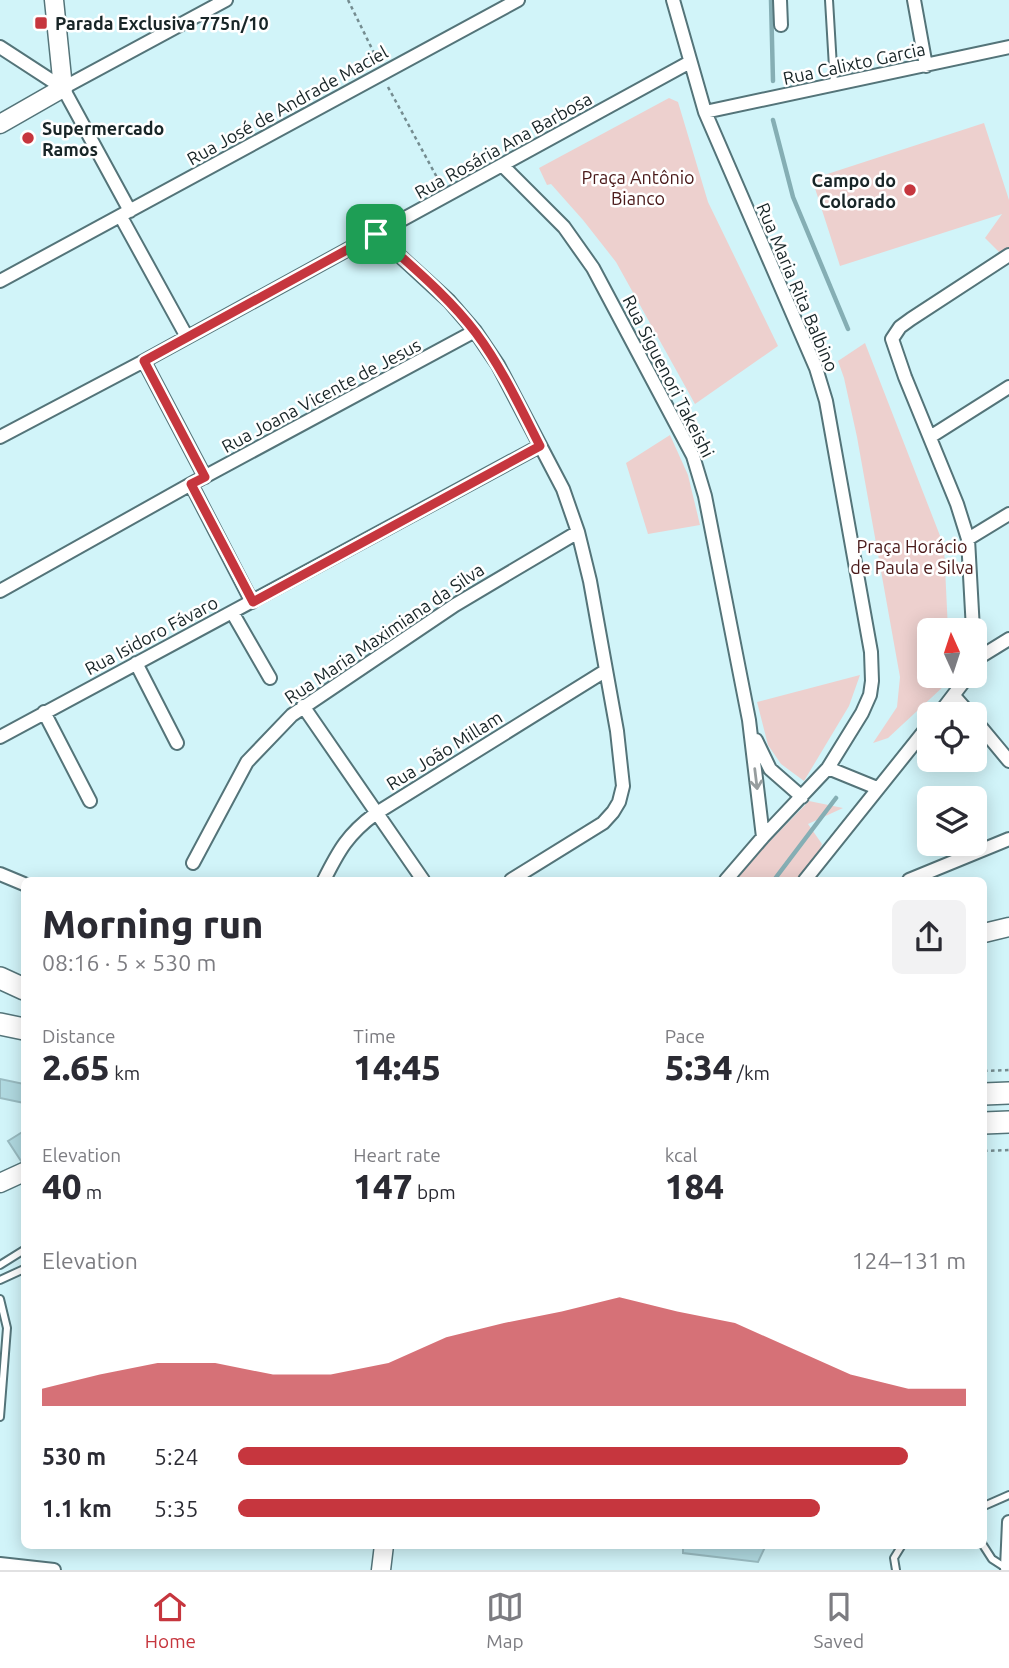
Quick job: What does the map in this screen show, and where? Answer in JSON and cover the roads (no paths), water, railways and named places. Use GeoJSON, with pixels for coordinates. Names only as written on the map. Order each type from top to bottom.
{"type":"FeatureCollection","features":[{"type":"Feature","properties":{"kind":"highway"},"geometry":{"type":"LineString","coordinates":[[0,978],[21,988]]}},
{"type":"Feature","properties":{"kind":"highway"},"geometry":{"type":"LineString","coordinates":[[0,993],[21,997]]}},
{"type":"Feature","properties":{"kind":"highway"},"geometry":{"type":"LineString","coordinates":[[0,1024],[21,1028]]}},
{"type":"Feature","properties":{"kind":"highway"},"geometry":{"type":"LineString","coordinates":[[987,1094],[1009,1093]]}},
{"type":"Feature","properties":{"kind":"highway"},"geometry":{"type":"LineString","coordinates":[[987,1123],[1009,1122]]}},
{"type":"Feature","properties":{"kind":"main road"},"geometry":{"type":"LineString","coordinates":[[0,124],[64,88],[54,0]]}},
{"type":"Feature","properties":{"kind":"main road"},"geometry":{"type":"LineString","coordinates":[[987,932],[1009,927]]}},
{"type":"Feature","properties":{"kind":"main road"},"geometry":{"type":"LineString","coordinates":[[0,1183],[21,1173]]}},
{"type":"Feature","properties":{"kind":"main road"},"geometry":{"type":"LineString","coordinates":[[381,1570],[384,1549]]}},
{"type":"Feature","properties":{"kind":"street"},"geometry":{"type":"LineString","coordinates":[[64,88],[226,0]]}},
{"type":"Feature","properties":{"kind":"street","name":"Rua José de Andrade Maciel"},"geometry":{"type":"LineString","coordinates":[[0,281],[518,0]]}},
{"type":"Feature","properties":{"kind":"street","name":"Rua Maria Rita Balbino"},"geometry":{"type":"LineString","coordinates":[[673,0],[705,112],[816,368],[826,401],[871,652],[870,695],[828,768],[729,877]]}},
{"type":"Feature","properties":{"kind":"street"},"geometry":{"type":"LineString","coordinates":[[780,0],[780,25]]}},
{"type":"Feature","properties":{"kind":"street"},"geometry":{"type":"LineString","coordinates":[[914,0],[926,66]]}},
{"type":"Feature","properties":{"kind":"street"},"geometry":{"type":"LineString","coordinates":[[0,47],[64,88],[187,337]]}},
{"type":"Feature","properties":{"kind":"street","name":"Rua Calixto Garcia"},"geometry":{"type":"LineString","coordinates":[[705,112],[1009,47]]}},
{"type":"Feature","properties":{"kind":"street","name":"Rua Rosária Ana Barbosa"},"geometry":{"type":"LineString","coordinates":[[0,437],[690,62]]}},
{"type":"Feature","properties":{"kind":"street","name":"Rua Siguenori Takeishi"},"geometry":{"type":"LineString","coordinates":[[502,164],[564,227],[593,268],[693,456],[705,496],[749,720],[763,837]]}},
{"type":"Feature","properties":{"kind":"street"},"geometry":{"type":"LineString","coordinates":[[376,234],[449,301],[475,331],[498,365],[563,489],[578,531],[590,581],[620,753],[623,786],[619,802],[603,823],[516,877]]}},
{"type":"Feature","properties":{"kind":"street"},"geometry":{"type":"LineString","coordinates":[[972,618],[968,538],[957,504],[893,346],[894,334],[911,319],[1009,255]]}},
{"type":"Feature","properties":{"kind":"street","name":"Rua Joana Vicente de Jesus"},"geometry":{"type":"LineString","coordinates":[[0,591],[191,484],[475,331]]}},
{"type":"Feature","properties":{"kind":"street"},"geometry":{"type":"LineString","coordinates":[[144,361],[205,477]]}},
{"type":"Feature","properties":{"kind":"street"},"geometry":{"type":"LineString","coordinates":[[930,437],[1009,387]]}},
{"type":"Feature","properties":{"kind":"street","name":"Rua Isidoro Fávaro"},"geometry":{"type":"LineString","coordinates":[[0,737],[540,446]]}},
{"type":"Feature","properties":{"kind":"street"},"geometry":{"type":"LineString","coordinates":[[191,484],[253,602]]}},
{"type":"Feature","properties":{"kind":"street"},"geometry":{"type":"LineString","coordinates":[[968,538],[1009,514]]}},
{"type":"Feature","properties":{"kind":"street","name":"Rua Maria Maximiana da Silva"},"geometry":{"type":"LineString","coordinates":[[193,863],[247,762],[277,728],[303,706],[455,605],[578,531]]}},
{"type":"Feature","properties":{"kind":"street"},"geometry":{"type":"LineString","coordinates":[[232,612],[270,678]]}},
{"type":"Feature","properties":{"kind":"street"},"geometry":{"type":"LineString","coordinates":[[987,653],[1009,639]]}},
{"type":"Feature","properties":{"kind":"street"},"geometry":{"type":"LineString","coordinates":[[136,663],[177,743]]}},
{"type":"Feature","properties":{"kind":"street","name":"Rua João Millam"},"geometry":{"type":"LineString","coordinates":[[325,877],[340,847],[352,832],[375,814],[605,671]]}},
{"type":"Feature","properties":{"kind":"street"},"geometry":{"type":"LineString","coordinates":[[949,702],[960,688]]}},
{"type":"Feature","properties":{"kind":"street"},"geometry":{"type":"LineString","coordinates":[[954,696],[959,702]]}},
{"type":"Feature","properties":{"kind":"street"},"geometry":{"type":"LineString","coordinates":[[303,706],[421,877]]}},
{"type":"Feature","properties":{"kind":"street"},"geometry":{"type":"LineString","coordinates":[[44,712],[90,801]]}},
{"type":"Feature","properties":{"kind":"street","name":"Rua Siguenori Takeishi"},"geometry":{"type":"LineString","coordinates":[[749,720],[758,748],[770,769],[802,797]]}},
{"type":"Feature","properties":{"kind":"street"},"geometry":{"type":"LineString","coordinates":[[987,734],[1009,761]]}},
{"type":"Feature","properties":{"kind":"street"},"geometry":{"type":"LineString","coordinates":[[807,877],[917,740]]}},
{"type":"Feature","properties":{"kind":"street"},"geometry":{"type":"LineString","coordinates":[[828,768],[877,788]]}},
{"type":"Feature","properties":{"kind":"street"},"geometry":{"type":"LineString","coordinates":[[916,877],[1009,839]]}},
{"type":"Feature","properties":{"kind":"street"},"geometry":{"type":"LineString","coordinates":[[0,874],[21,883]]}},
{"type":"Feature","properties":{"kind":"street"},"geometry":{"type":"LineString","coordinates":[[1007,1569],[1009,1522]]}},
{"type":"Feature","properties":{"kind":"street"},"geometry":{"type":"LineString","coordinates":[[0,1564],[54,1570]]}},
{"type":"Feature","properties":{"kind":"lane"},"geometry":{"type":"LineString","coordinates":[[829,0],[834,86]]}},
{"type":"Feature","properties":{"kind":"lane"},"geometry":{"type":"LineString","coordinates":[[0,1265],[21,1252]]}},
{"type":"Feature","properties":{"kind":"lane"},"geometry":{"type":"LineString","coordinates":[[0,1280],[21,1270]]}},
{"type":"Feature","properties":{"kind":"lane"},"geometry":{"type":"LineString","coordinates":[[0,1299],[8,1328],[0,1417]]}},
{"type":"Feature","properties":{"kind":"lane"},"geometry":{"type":"LineString","coordinates":[[987,1504],[1009,1495]]}},
{"type":"Feature","properties":{"kind":"lane"},"geometry":{"type":"LineString","coordinates":[[987,1508],[992,1502]]}},
{"type":"Feature","properties":{"kind":"lane"},"geometry":{"type":"LineString","coordinates":[[896,1570],[894,1558],[900,1549]]}},
{"type":"Feature","properties":{"kind":"lane"},"geometry":{"type":"LineString","coordinates":[[986,1549],[992,1559],[1007,1569]]}},
{"type":"Feature","properties":{"kind":"waterway"},"geometry":{"type":"LineString","coordinates":[[771,0],[773,81]]}},
{"type":"Feature","properties":{"kind":"waterway"},"geometry":{"type":"LineString","coordinates":[[773,120],[793,197],[848,329]]}},
{"type":"Feature","properties":{"kind":"waterway"},"geometry":{"type":"LineString","coordinates":[[776,877],[836,798]]}},
{"type":"Feature","properties":{"kind":"place","name":"Parada Exclusiva 775n/10"},"geometry":{"type":"Point","coordinates":[41,23]}},
{"type":"Feature","properties":{"kind":"place","name":"Supermercado Ramos"},"geometry":{"type":"Point","coordinates":[28,138]}},
{"type":"Feature","properties":{"kind":"place","name":"Campo do Colorado"},"geometry":{"type":"Point","coordinates":[910,190]}},
{"type":"Feature","properties":{"kind":"park label","name":"Praça Antônio Bianco"},"geometry":{"type":"Point","coordinates":[638,187]}},
{"type":"Feature","properties":{"kind":"park label","name":"Praça Horácio de Paula e Silva"},"geometry":{"type":"Point","coordinates":[912,556]}}]}
